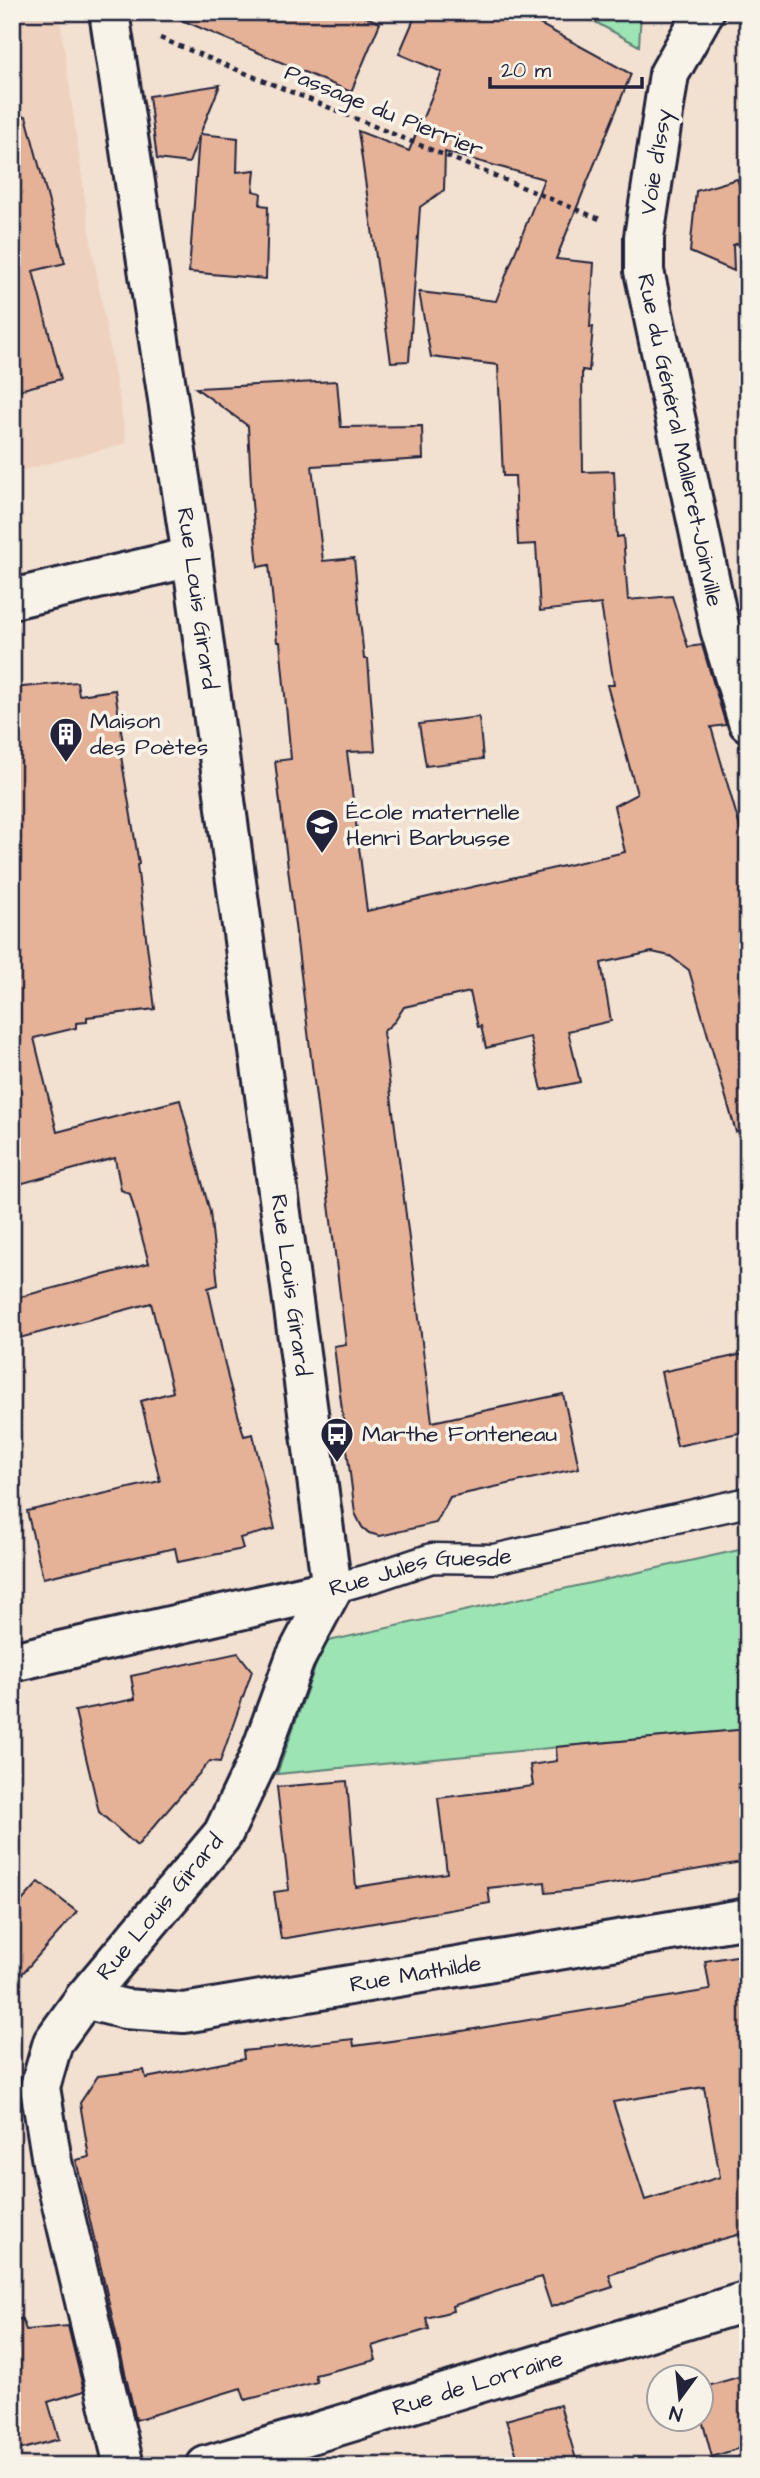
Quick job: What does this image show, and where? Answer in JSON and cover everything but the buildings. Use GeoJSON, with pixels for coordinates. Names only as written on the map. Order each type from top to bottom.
{"type":"FeatureCollection","features":[{"type":"Feature","properties":{"kind":"street","name":"Voie d'Issy"},"geometry":{"type":"LineString","coordinates":[[645,237],[669,74],[704,12]]}},
{"type":"Feature","properties":{"kind":"street","name":"Rue Louis Girard"},"geometry":{"type":"LineString","coordinates":[[109,15],[192,557],[332,1589],[295,1660],[258,1760],[223,1834],[84,1999],[52,2042],[40,2087],[52,2162],[124,2466]]}},
{"type":"Feature","properties":{"kind":"street","name":"Rue du Général Malleret-Joinville"},"geometry":{"type":"LineString","coordinates":[[645,237],[644,271],[714,603],[748,722]]}},
{"type":"Feature","properties":{"kind":"street"},"geometry":{"type":"LineString","coordinates":[[12,599],[192,557]]}},
{"type":"Feature","properties":{"kind":"street","name":"Rue Jules Guesde"},"geometry":{"type":"LineString","coordinates":[[12,1662],[332,1589]]}},
{"type":"Feature","properties":{"kind":"street","name":"Rue Mathilde"},"geometry":{"type":"LineString","coordinates":[[84,1999],[125,2009],[184,2014],[748,1918]]}},
{"type":"Feature","properties":{"kind":"street","name":"Rue de Lorraine"},"geometry":{"type":"LineString","coordinates":[[205,2466],[748,2301]]}},
{"type":"Feature","properties":{"kind":"lane","name":"Rue Jules Guesde"},"geometry":{"type":"LineString","coordinates":[[332,1589],[432,1558],[494,1559],[748,1502]]}},
{"type":"Feature","properties":{"kind":"path","name":"Passage du Pierrier"},"geometry":{"type":"LineString","coordinates":[[109,15],[645,237]]}},
{"type":"Feature","properties":{"kind":"shaded area"},"geometry":{"type":"Polygon","coordinates":[[[12,12],[59,12],[92,248],[127,443],[12,473],[12,12]]]}},
{"type":"Feature","properties":{"kind":"green space"},"geometry":{"type":"Polygon","coordinates":[[[577,12],[641,12],[639,46],[577,12]]]}},
{"type":"Feature","properties":{"kind":"green space"},"geometry":{"type":"Polygon","coordinates":[[[748,1548],[748,1729],[277,1774],[324,1642],[748,1548]]]}},
{"type":"Feature","properties":{"kind":"place","name":"Maison des Poètes"},"geometry":{"type":"Point","coordinates":[66,764]}},
{"type":"Feature","properties":{"kind":"place","name":"École maternelle Henri Barbusse"},"geometry":{"type":"Point","coordinates":[322,855]}},
{"type":"Feature","properties":{"kind":"place","name":"Marthe Fonteneau"},"geometry":{"type":"Point","coordinates":[337,1464]}}]}
